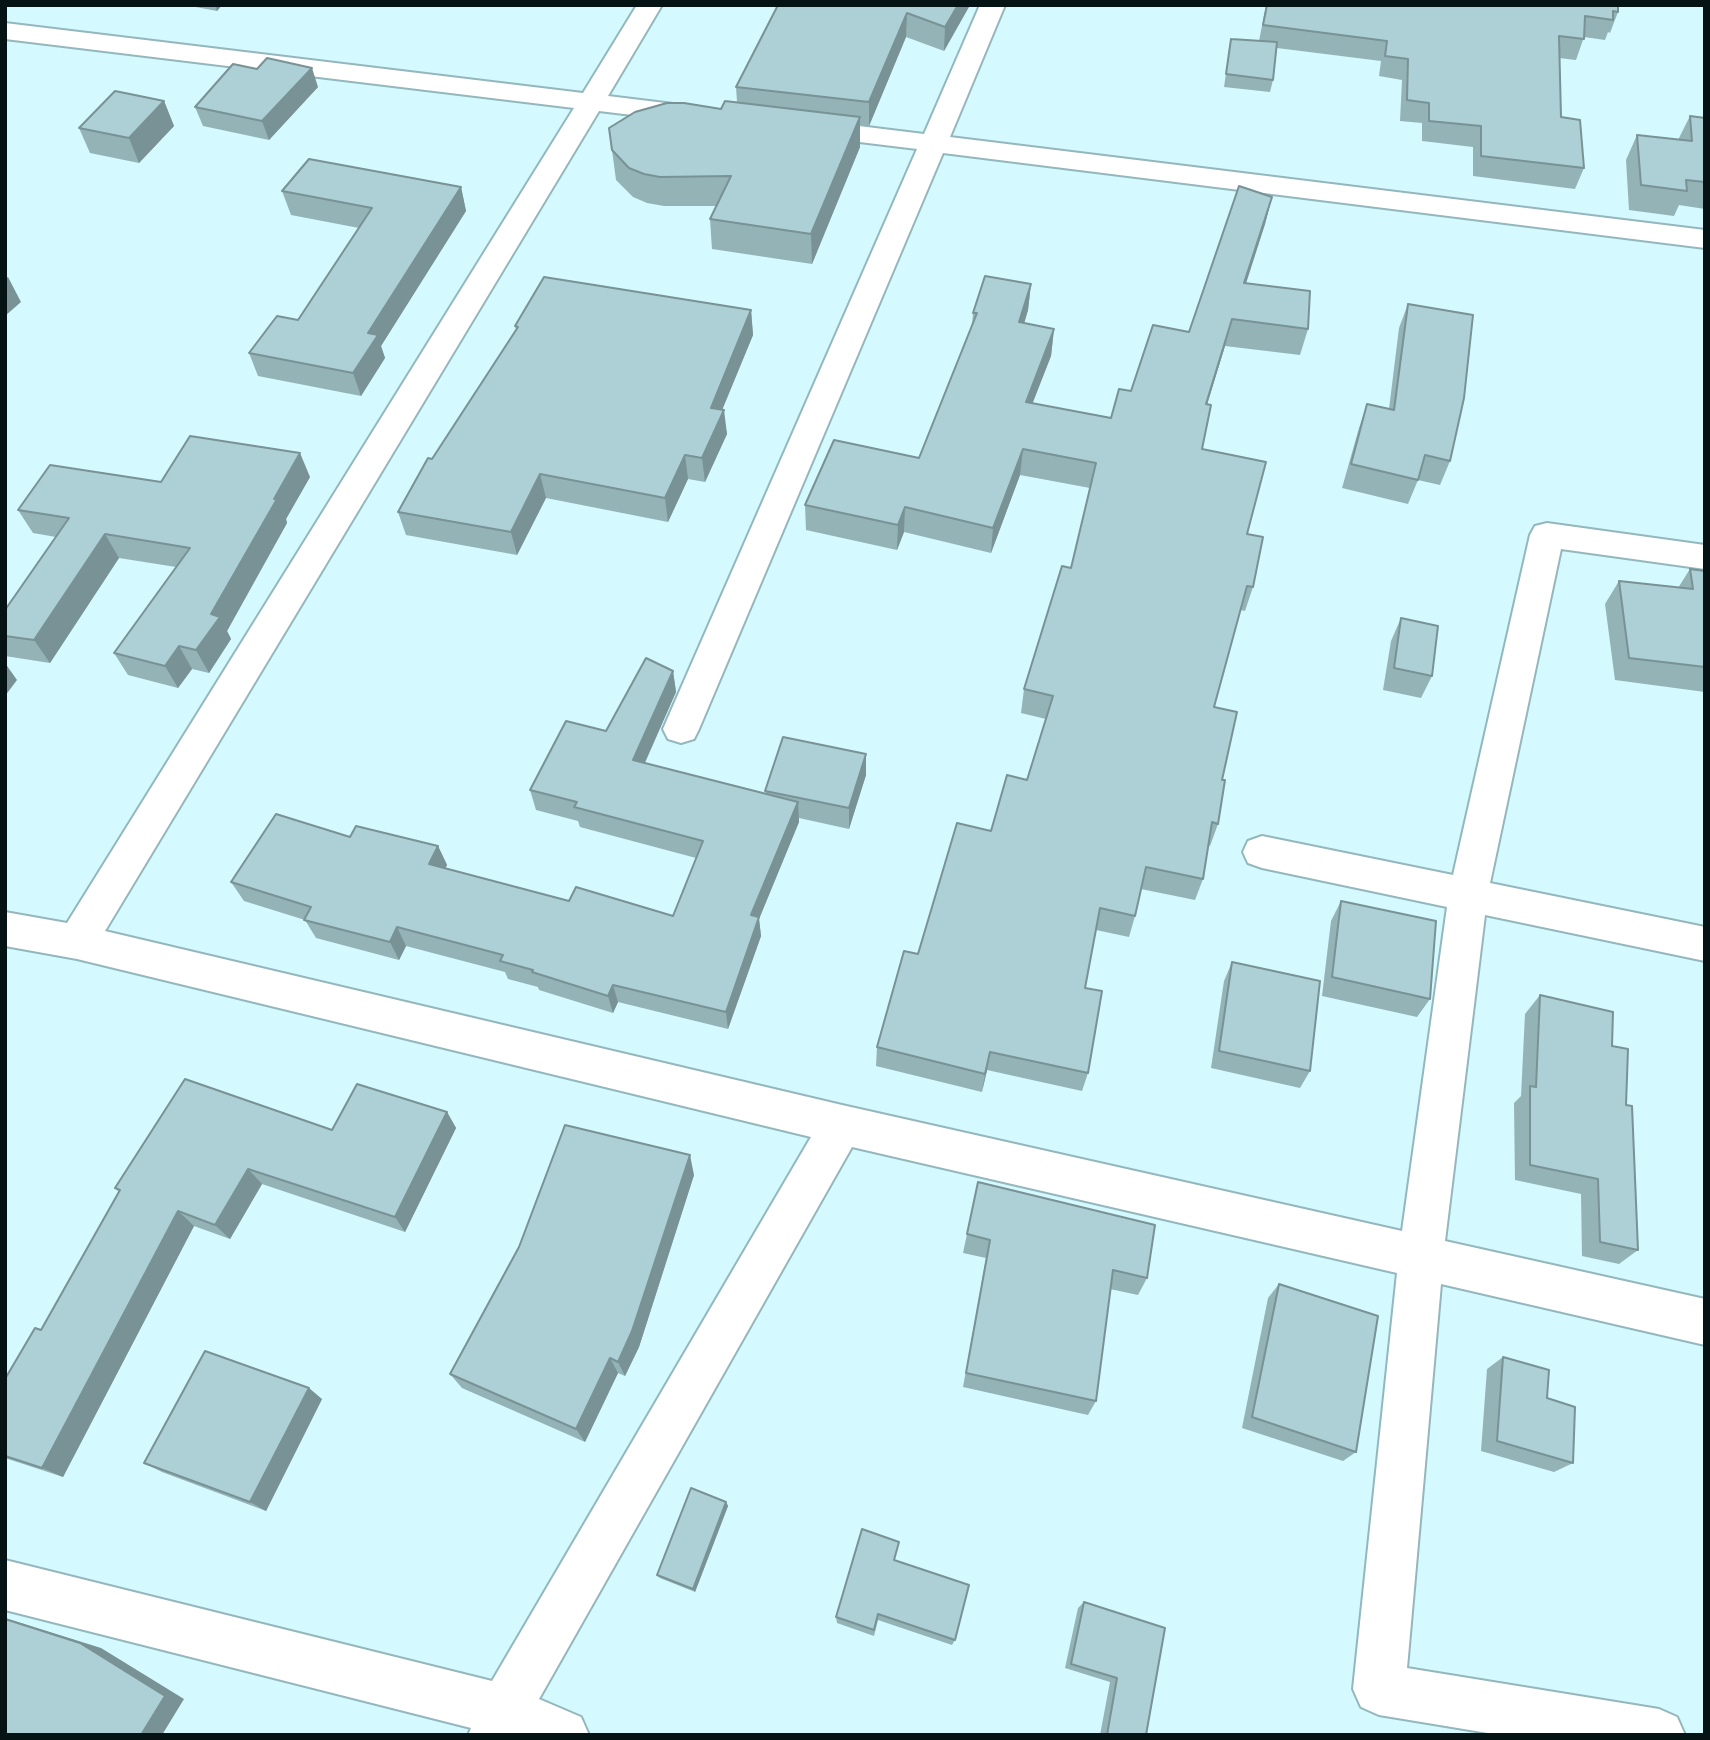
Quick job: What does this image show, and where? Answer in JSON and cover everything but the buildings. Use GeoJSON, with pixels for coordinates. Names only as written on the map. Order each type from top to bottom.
{"type":"FeatureCollection","features":[{"type":"Feature","properties":{"kind":"street"},"geometry":{"type":"LineString","coordinates":[[77,942],[650,5]]}},
{"type":"Feature","properties":{"kind":"street"},"geometry":{"type":"LineString","coordinates":[[681,729],[993,5]]}},
{"type":"Feature","properties":{"kind":"street"},"geometry":{"type":"LineString","coordinates":[[5,31],[727,119]]}},
{"type":"Feature","properties":{"kind":"street"},"geometry":{"type":"LineString","coordinates":[[782,125],[1705,239]]}},
{"type":"Feature","properties":{"kind":"street"},"geometry":{"type":"LineString","coordinates":[[1659,1735],[1379,1689],[1421,1258],[1468,895],[1547,535],[1705,557]]}},
{"type":"Feature","properties":{"kind":"street"},"geometry":{"type":"LineString","coordinates":[[1262,852],[1705,944]]}},
{"type":"Feature","properties":{"kind":"street"},"geometry":{"type":"LineString","coordinates":[[5,929],[77,942],[842,1125],[1705,1322]]}},
{"type":"Feature","properties":{"kind":"street"},"geometry":{"type":"LineString","coordinates":[[499,1723],[842,1125]]}},
{"type":"Feature","properties":{"kind":"street"},"geometry":{"type":"LineString","coordinates":[[5,1585],[499,1723],[563,1735]]}}]}
